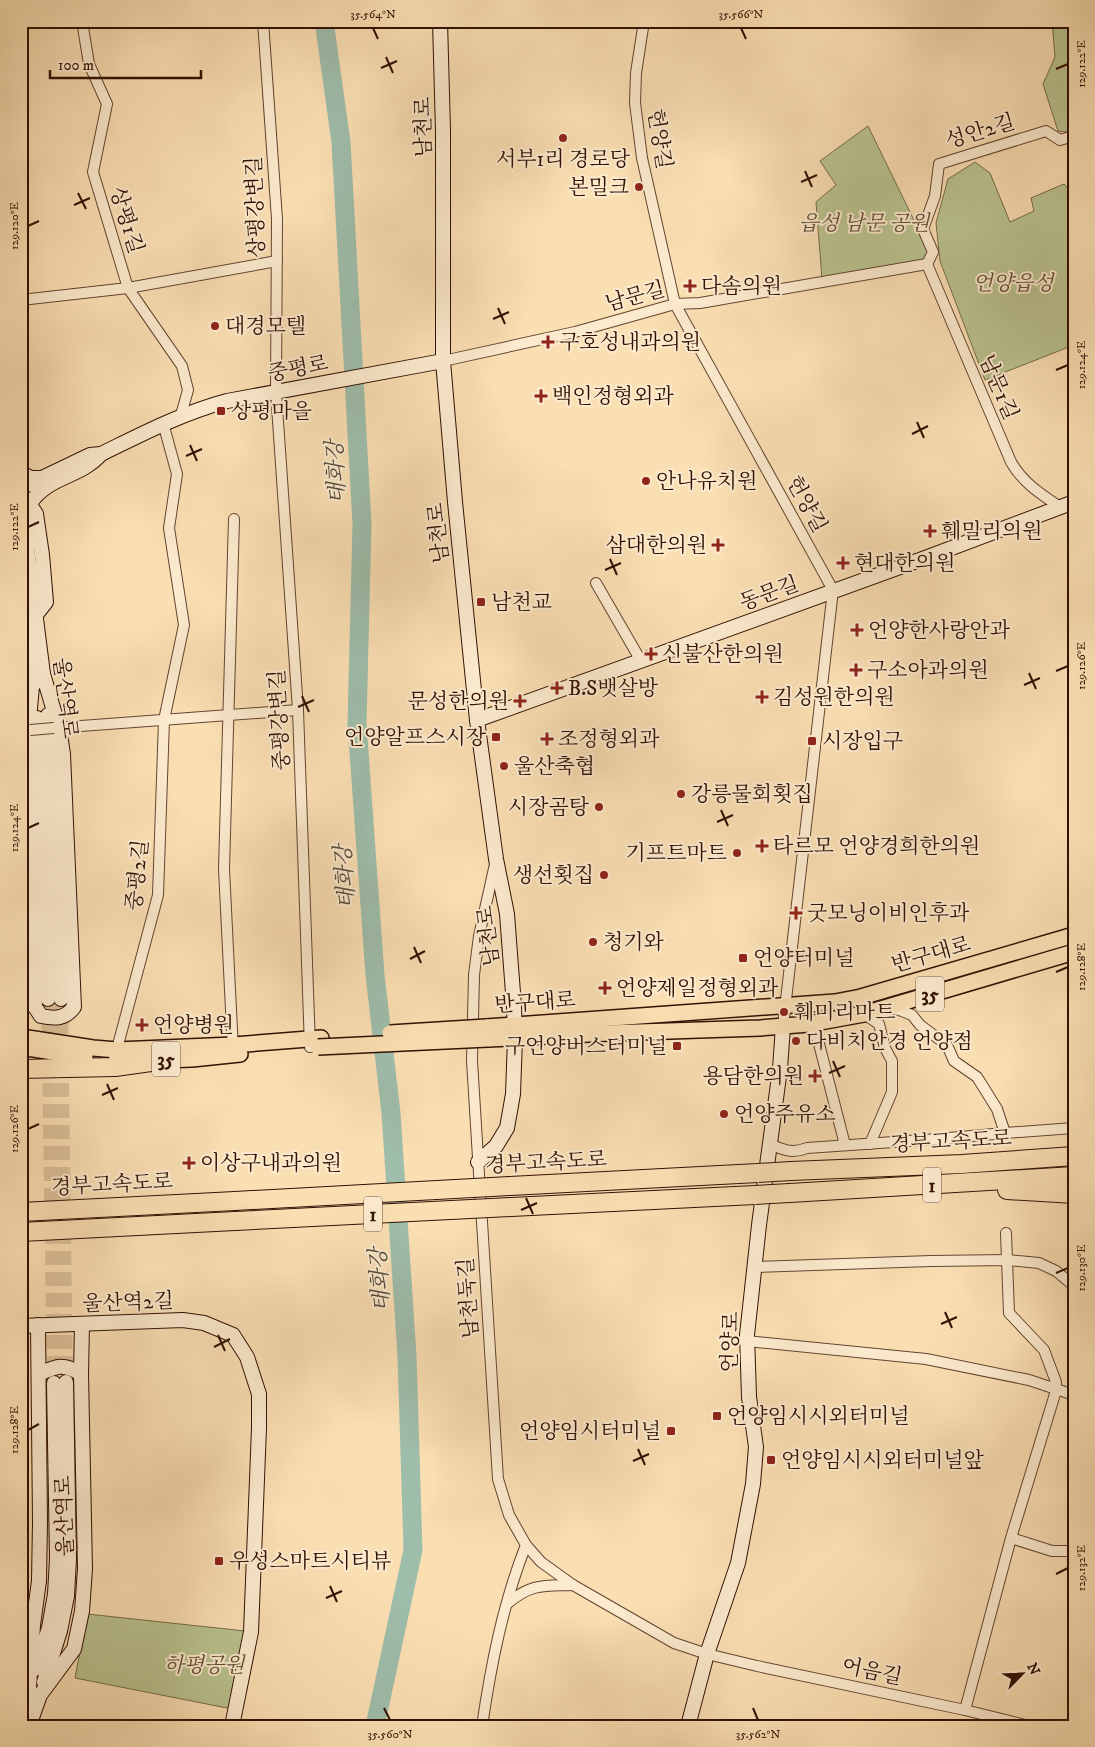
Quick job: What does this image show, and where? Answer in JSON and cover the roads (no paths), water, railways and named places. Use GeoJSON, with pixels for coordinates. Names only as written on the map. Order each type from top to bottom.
{"type":"FeatureCollection","features":[{"type":"Feature","properties":{"kind":"highway"},"geometry":{"type":"LineString","coordinates":[[21,1069],[115,1067],[172,1059]]}},
{"type":"Feature","properties":{"kind":"highway","name":"경부고속도로"},"geometry":{"type":"LineString","coordinates":[[21,1212],[962,1164],[1074,1156]]}},
{"type":"Feature","properties":{"kind":"highway","name":"경부고속도로"},"geometry":{"type":"LineString","coordinates":[[21,1232],[926,1186],[1074,1176]]}},
{"type":"Feature","properties":{"kind":"highway"},"geometry":{"type":"LineString","coordinates":[[926,1186],[1074,1194]]}},
{"type":"Feature","properties":{"kind":"main road","name":"남천로"},"geometry":{"type":"LineString","coordinates":[[440,21],[443,131],[443,361],[477,720],[496,859],[507,914],[513,980],[515,1032],[513,1094],[507,1128],[496,1146],[478,1162]]}},
{"type":"Feature","properties":{"kind":"main road","name":"중평로"},"geometry":{"type":"LineString","coordinates":[[101,454],[163,423],[199,408],[227,401],[443,361]]}},
{"type":"Feature","properties":{"kind":"main road"},"geometry":{"type":"LineString","coordinates":[[21,473],[31,478],[42,478],[90,455],[101,454]]}},
{"type":"Feature","properties":{"kind":"main road"},"geometry":{"type":"LineString","coordinates":[[26,498],[46,486],[93,464],[101,454]]}},
{"type":"Feature","properties":{"kind":"main road"},"geometry":{"type":"LineString","coordinates":[[26,498],[42,478]]}},
{"type":"Feature","properties":{"kind":"main road"},"geometry":{"type":"LineString","coordinates":[[26,498],[36,514],[46,602],[27,621]]}},
{"type":"Feature","properties":{"kind":"main road","name":"울산역로"},"geometry":{"type":"LineString","coordinates":[[26,498],[31,515],[24,524],[27,621]]}},
{"type":"Feature","properties":{"kind":"main road","name":"동문길"},"geometry":{"type":"LineString","coordinates":[[477,720],[934,555],[1074,502]]}},
{"type":"Feature","properties":{"kind":"main road","name":"울산역로"},"geometry":{"type":"LineString","coordinates":[[21,586],[54,768],[54,999]]}},
{"type":"Feature","properties":{"kind":"main road"},"geometry":{"type":"LineString","coordinates":[[38,675],[63,754],[74,1007],[68,1015],[53,1019],[41,1016],[35,1007],[26,831],[26,730],[38,675]]}},
{"type":"Feature","properties":{"kind":"main road","name":"반구대로"},"geometry":{"type":"LineString","coordinates":[[515,1032],[835,1002],[861,997],[1074,935]]}},
{"type":"Feature","properties":{"kind":"main road","name":"반구대로"},"geometry":{"type":"LineString","coordinates":[[315,1042],[487,1033],[683,1031],[809,1024],[864,1014],[1074,952]]}},
{"type":"Feature","properties":{"kind":"main road","name":"언양로"},"geometry":{"type":"LineString","coordinates":[[688,1726],[707,1654],[738,1563],[753,1484],[756,1447],[749,1397],[747,1341],[769,1144],[780,1069],[783,1026]]}},
{"type":"Feature","properties":{"kind":"main road","name":"35"},"geometry":{"type":"LineString","coordinates":[[21,1037],[93,1048],[116,1055],[233,1050]]}},
{"type":"Feature","properties":{"kind":"main road","name":"35"},"geometry":{"type":"LineString","coordinates":[[21,1047],[50,1053],[172,1059],[233,1050],[315,1042]]}},
{"type":"Feature","properties":{"kind":"main road","name":"울산역2길"},"geometry":{"type":"LineString","coordinates":[[21,1326],[183,1320],[204,1323],[232,1335],[247,1356],[259,1394],[251,1632],[232,1726]]}},
{"type":"Feature","properties":{"kind":"main road","name":"울산역로"},"geometry":{"type":"LineString","coordinates":[[21,1708],[34,1691],[74,1649],[82,1611],[85,1569],[81,1374],[82,1324]]}},
{"type":"Feature","properties":{"kind":"main road","name":"울산역로"},"geometry":{"type":"LineString","coordinates":[[34,1691],[33,1625],[38,1581],[40,1522],[38,1325]]}},
{"type":"Feature","properties":{"kind":"main road"},"geometry":{"type":"LineString","coordinates":[[39,1374],[60,1366],[71,1368],[81,1374]]}},
{"type":"Feature","properties":{"kind":"main road","name":"울산역로"},"geometry":{"type":"LineString","coordinates":[[29,1726],[34,1691],[49,1628],[54,1594],[57,1559],[60,1382]]}},
{"type":"Feature","properties":{"kind":"street","name":"상평1길"},"geometry":{"type":"LineString","coordinates":[[82,21],[89,64],[107,104],[93,172],[128,288],[182,366],[188,390],[181,416]]}},
{"type":"Feature","properties":{"kind":"street","name":"상평강변길"},"geometry":{"type":"LineString","coordinates":[[263,21],[277,219],[282,391]]}},
{"type":"Feature","properties":{"kind":"street","name":"헌양길"},"geometry":{"type":"LineString","coordinates":[[644,21],[636,73],[636,103],[642,158],[675,304],[833,590]]}},
{"type":"Feature","properties":{"kind":"street","name":"성안2길"},"geometry":{"type":"LineString","coordinates":[[926,264],[933,252],[923,229],[935,196],[939,164],[1046,131],[1060,140],[1074,136]]}},
{"type":"Feature","properties":{"kind":"street"},"geometry":{"type":"LineString","coordinates":[[21,300],[128,288],[277,261]]}},
{"type":"Feature","properties":{"kind":"street","name":"남문길"},"geometry":{"type":"LineString","coordinates":[[443,361],[575,332],[675,304],[700,303],[926,264]]}},
{"type":"Feature","properties":{"kind":"street","name":"남문1길"},"geometry":{"type":"LineString","coordinates":[[926,264],[1011,462],[1027,484],[1060,507]]}},
{"type":"Feature","properties":{"kind":"street","name":"중평강변길"},"geometry":{"type":"LineString","coordinates":[[282,391],[315,1042]]}},
{"type":"Feature","properties":{"kind":"street","name":"중평2길"},"geometry":{"type":"LineString","coordinates":[[116,1055],[158,895],[164,720],[184,625],[169,528],[176,474],[163,423]]}},
{"type":"Feature","properties":{"kind":"street"},"geometry":{"type":"LineString","coordinates":[[233,1050],[224,869],[234,519]]}},
{"type":"Feature","properties":{"kind":"street"},"geometry":{"type":"LineString","coordinates":[[596,583],[640,661]]}},
{"type":"Feature","properties":{"kind":"street"},"geometry":{"type":"LineString","coordinates":[[783,1026],[833,590]]}},
{"type":"Feature","properties":{"kind":"street"},"geometry":{"type":"LineString","coordinates":[[26,730],[298,710]]}},
{"type":"Feature","properties":{"kind":"street","name":"남천둑길"},"geometry":{"type":"LineString","coordinates":[[496,859],[479,936],[474,975],[472,1062],[498,1479],[510,1515],[526,1545]]}},
{"type":"Feature","properties":{"kind":"street"},"geometry":{"type":"LineString","coordinates":[[886,1007],[912,1016],[920,1025],[947,1045],[954,1062],[972,1073],[983,1086],[997,1109],[1005,1133]]}},
{"type":"Feature","properties":{"kind":"street"},"geometry":{"type":"LineString","coordinates":[[864,1014],[879,1024],[885,1048],[892,1061],[892,1092],[870,1144]]}},
{"type":"Feature","properties":{"kind":"street"},"geometry":{"type":"LineString","coordinates":[[809,1024],[818,1040],[845,1145]]}},
{"type":"Feature","properties":{"kind":"street"},"geometry":{"type":"LineString","coordinates":[[769,1144],[789,1152],[797,1152],[808,1148],[1074,1128]]}},
{"type":"Feature","properties":{"kind":"street"},"geometry":{"type":"LineString","coordinates":[[965,1710],[1011,1538],[1056,1382],[1044,1350],[1009,1313],[1006,1233]]}},
{"type":"Feature","properties":{"kind":"street"},"geometry":{"type":"LineString","coordinates":[[755,1267],[1007,1260],[1039,1263],[1056,1271],[1074,1286]]}},
{"type":"Feature","properties":{"kind":"street"},"geometry":{"type":"LineString","coordinates":[[747,1341],[926,1359],[1029,1380],[1074,1395]]}},
{"type":"Feature","properties":{"kind":"street"},"geometry":{"type":"LineString","coordinates":[[1011,1538],[1052,1550],[1074,1551]]}},
{"type":"Feature","properties":{"kind":"street"},"geometry":{"type":"LineString","coordinates":[[482,1726],[498,1637],[518,1565],[526,1545],[541,1562],[573,1585],[674,1643],[707,1654]]}},
{"type":"Feature","properties":{"kind":"street"},"geometry":{"type":"LineString","coordinates":[[508,1604],[519,1594],[539,1586],[573,1585]]}},
{"type":"Feature","properties":{"kind":"street","name":"어음길"},"geometry":{"type":"LineString","coordinates":[[707,1654],[965,1710],[1029,1726]]}},
{"type":"Feature","properties":{"kind":"waterway","name":"태화강"},"geometry":{"type":"LineString","coordinates":[[324,21],[341,142],[362,524],[357,724],[375,975],[391,1113],[407,1356],[413,1550],[375,1726]]}},
{"type":"Feature","properties":{"kind":"tunnel"},"geometry":{"type":"LineString","coordinates":[[48,999],[54,1378]]}},
{"type":"Feature","properties":{"kind":"tunnel"},"geometry":{"type":"LineString","coordinates":[[61,999],[66,1379]]}},
{"type":"Feature","properties":{"kind":"place","name":"서부1리 경로당"},"geometry":{"type":"Point","coordinates":[563,138]}},
{"type":"Feature","properties":{"kind":"place","name":"본밀크"},"geometry":{"type":"Point","coordinates":[639,187]}},
{"type":"Feature","properties":{"kind":"place","name":"다솜의원"},"geometry":{"type":"Point","coordinates":[690,286]}},
{"type":"Feature","properties":{"kind":"place","name":"대경모텔"},"geometry":{"type":"Point","coordinates":[215,326]}},
{"type":"Feature","properties":{"kind":"place","name":"구호성내과의원"},"geometry":{"type":"Point","coordinates":[548,342]}},
{"type":"Feature","properties":{"kind":"place","name":"백인정형외과"},"geometry":{"type":"Point","coordinates":[541,396]}},
{"type":"Feature","properties":{"kind":"place","name":"상평마을"},"geometry":{"type":"Point","coordinates":[221,411]}},
{"type":"Feature","properties":{"kind":"place","name":"안나유치원"},"geometry":{"type":"Point","coordinates":[646,481]}},
{"type":"Feature","properties":{"kind":"place","name":"훼밀리의원"},"geometry":{"type":"Point","coordinates":[930,531]}},
{"type":"Feature","properties":{"kind":"place","name":"삼대한의원"},"geometry":{"type":"Point","coordinates":[718,545]}},
{"type":"Feature","properties":{"kind":"place","name":"현대한의원"},"geometry":{"type":"Point","coordinates":[843,563]}},
{"type":"Feature","properties":{"kind":"place","name":"남천교"},"geometry":{"type":"Point","coordinates":[481,602]}},
{"type":"Feature","properties":{"kind":"place","name":"언양한사랑안과"},"geometry":{"type":"Point","coordinates":[857,630]}},
{"type":"Feature","properties":{"kind":"place","name":"신불산한의원"},"geometry":{"type":"Point","coordinates":[651,654]}},
{"type":"Feature","properties":{"kind":"place","name":"구소아과의원"},"geometry":{"type":"Point","coordinates":[856,670]}},
{"type":"Feature","properties":{"kind":"place","name":"B.S뱃살방"},"geometry":{"type":"Point","coordinates":[557,688]}},
{"type":"Feature","properties":{"kind":"place","name":"김성원한의원"},"geometry":{"type":"Point","coordinates":[762,697]}},
{"type":"Feature","properties":{"kind":"place","name":"문성한의원"},"geometry":{"type":"Point","coordinates":[520,701]}},
{"type":"Feature","properties":{"kind":"place","name":"언양알프스시장"},"geometry":{"type":"Point","coordinates":[496,737]}},
{"type":"Feature","properties":{"kind":"place","name":"조정형외과"},"geometry":{"type":"Point","coordinates":[547,739]}},
{"type":"Feature","properties":{"kind":"place","name":"시장입구"},"geometry":{"type":"Point","coordinates":[812,741]}},
{"type":"Feature","properties":{"kind":"place","name":"울산축협"},"geometry":{"type":"Point","coordinates":[504,766]}},
{"type":"Feature","properties":{"kind":"place","name":"강릉물회횟집"},"geometry":{"type":"Point","coordinates":[681,794]}},
{"type":"Feature","properties":{"kind":"place","name":"시장곰탕"},"geometry":{"type":"Point","coordinates":[599,807]}},
{"type":"Feature","properties":{"kind":"place","name":"타르모 언양경희한의원"},"geometry":{"type":"Point","coordinates":[762,846]}},
{"type":"Feature","properties":{"kind":"place","name":"기프트마트"},"geometry":{"type":"Point","coordinates":[737,853]}},
{"type":"Feature","properties":{"kind":"place","name":"생선횟집"},"geometry":{"type":"Point","coordinates":[604,875]}},
{"type":"Feature","properties":{"kind":"place","name":"굿모닝이비인후과"},"geometry":{"type":"Point","coordinates":[796,913]}},
{"type":"Feature","properties":{"kind":"place","name":"청기와"},"geometry":{"type":"Point","coordinates":[593,942]}},
{"type":"Feature","properties":{"kind":"place","name":"언양터미널"},"geometry":{"type":"Point","coordinates":[743,958]}},
{"type":"Feature","properties":{"kind":"place","name":"언양제일정형외과"},"geometry":{"type":"Point","coordinates":[605,988]}},
{"type":"Feature","properties":{"kind":"place","name":"훼미리마트"},"geometry":{"type":"Point","coordinates":[784,1012]}},
{"type":"Feature","properties":{"kind":"place","name":"언양병원"},"geometry":{"type":"Point","coordinates":[142,1025]}},
{"type":"Feature","properties":{"kind":"place","name":"다비치안경 언양점"},"geometry":{"type":"Point","coordinates":[796,1041]}},
{"type":"Feature","properties":{"kind":"place","name":"구언양버스터미널"},"geometry":{"type":"Point","coordinates":[677,1046]}},
{"type":"Feature","properties":{"kind":"place","name":"용담한의원"},"geometry":{"type":"Point","coordinates":[815,1076]}},
{"type":"Feature","properties":{"kind":"place","name":"언양주유소"},"geometry":{"type":"Point","coordinates":[724,1114]}},
{"type":"Feature","properties":{"kind":"place","name":"이상구내과의원"},"geometry":{"type":"Point","coordinates":[189,1163]}},
{"type":"Feature","properties":{"kind":"place","name":"언양임시시외터미널"},"geometry":{"type":"Point","coordinates":[717,1416]}},
{"type":"Feature","properties":{"kind":"place","name":"언양임시터미널"},"geometry":{"type":"Point","coordinates":[671,1431]}},
{"type":"Feature","properties":{"kind":"place","name":"언양임시시외터미널앞"},"geometry":{"type":"Point","coordinates":[771,1460]}},
{"type":"Feature","properties":{"kind":"place","name":"우성스마트시티뷰"},"geometry":{"type":"Point","coordinates":[219,1561]}},
{"type":"Feature","properties":{"kind":"park label","name":"읍성 남문 공원"},"geometry":{"type":"Point","coordinates":[864,223]}},
{"type":"Feature","properties":{"kind":"park label","name":"언양읍성"},"geometry":{"type":"Point","coordinates":[1013,283]}},
{"type":"Feature","properties":{"kind":"park label","name":"하평공원"},"geometry":{"type":"Point","coordinates":[204,1665]}}]}
